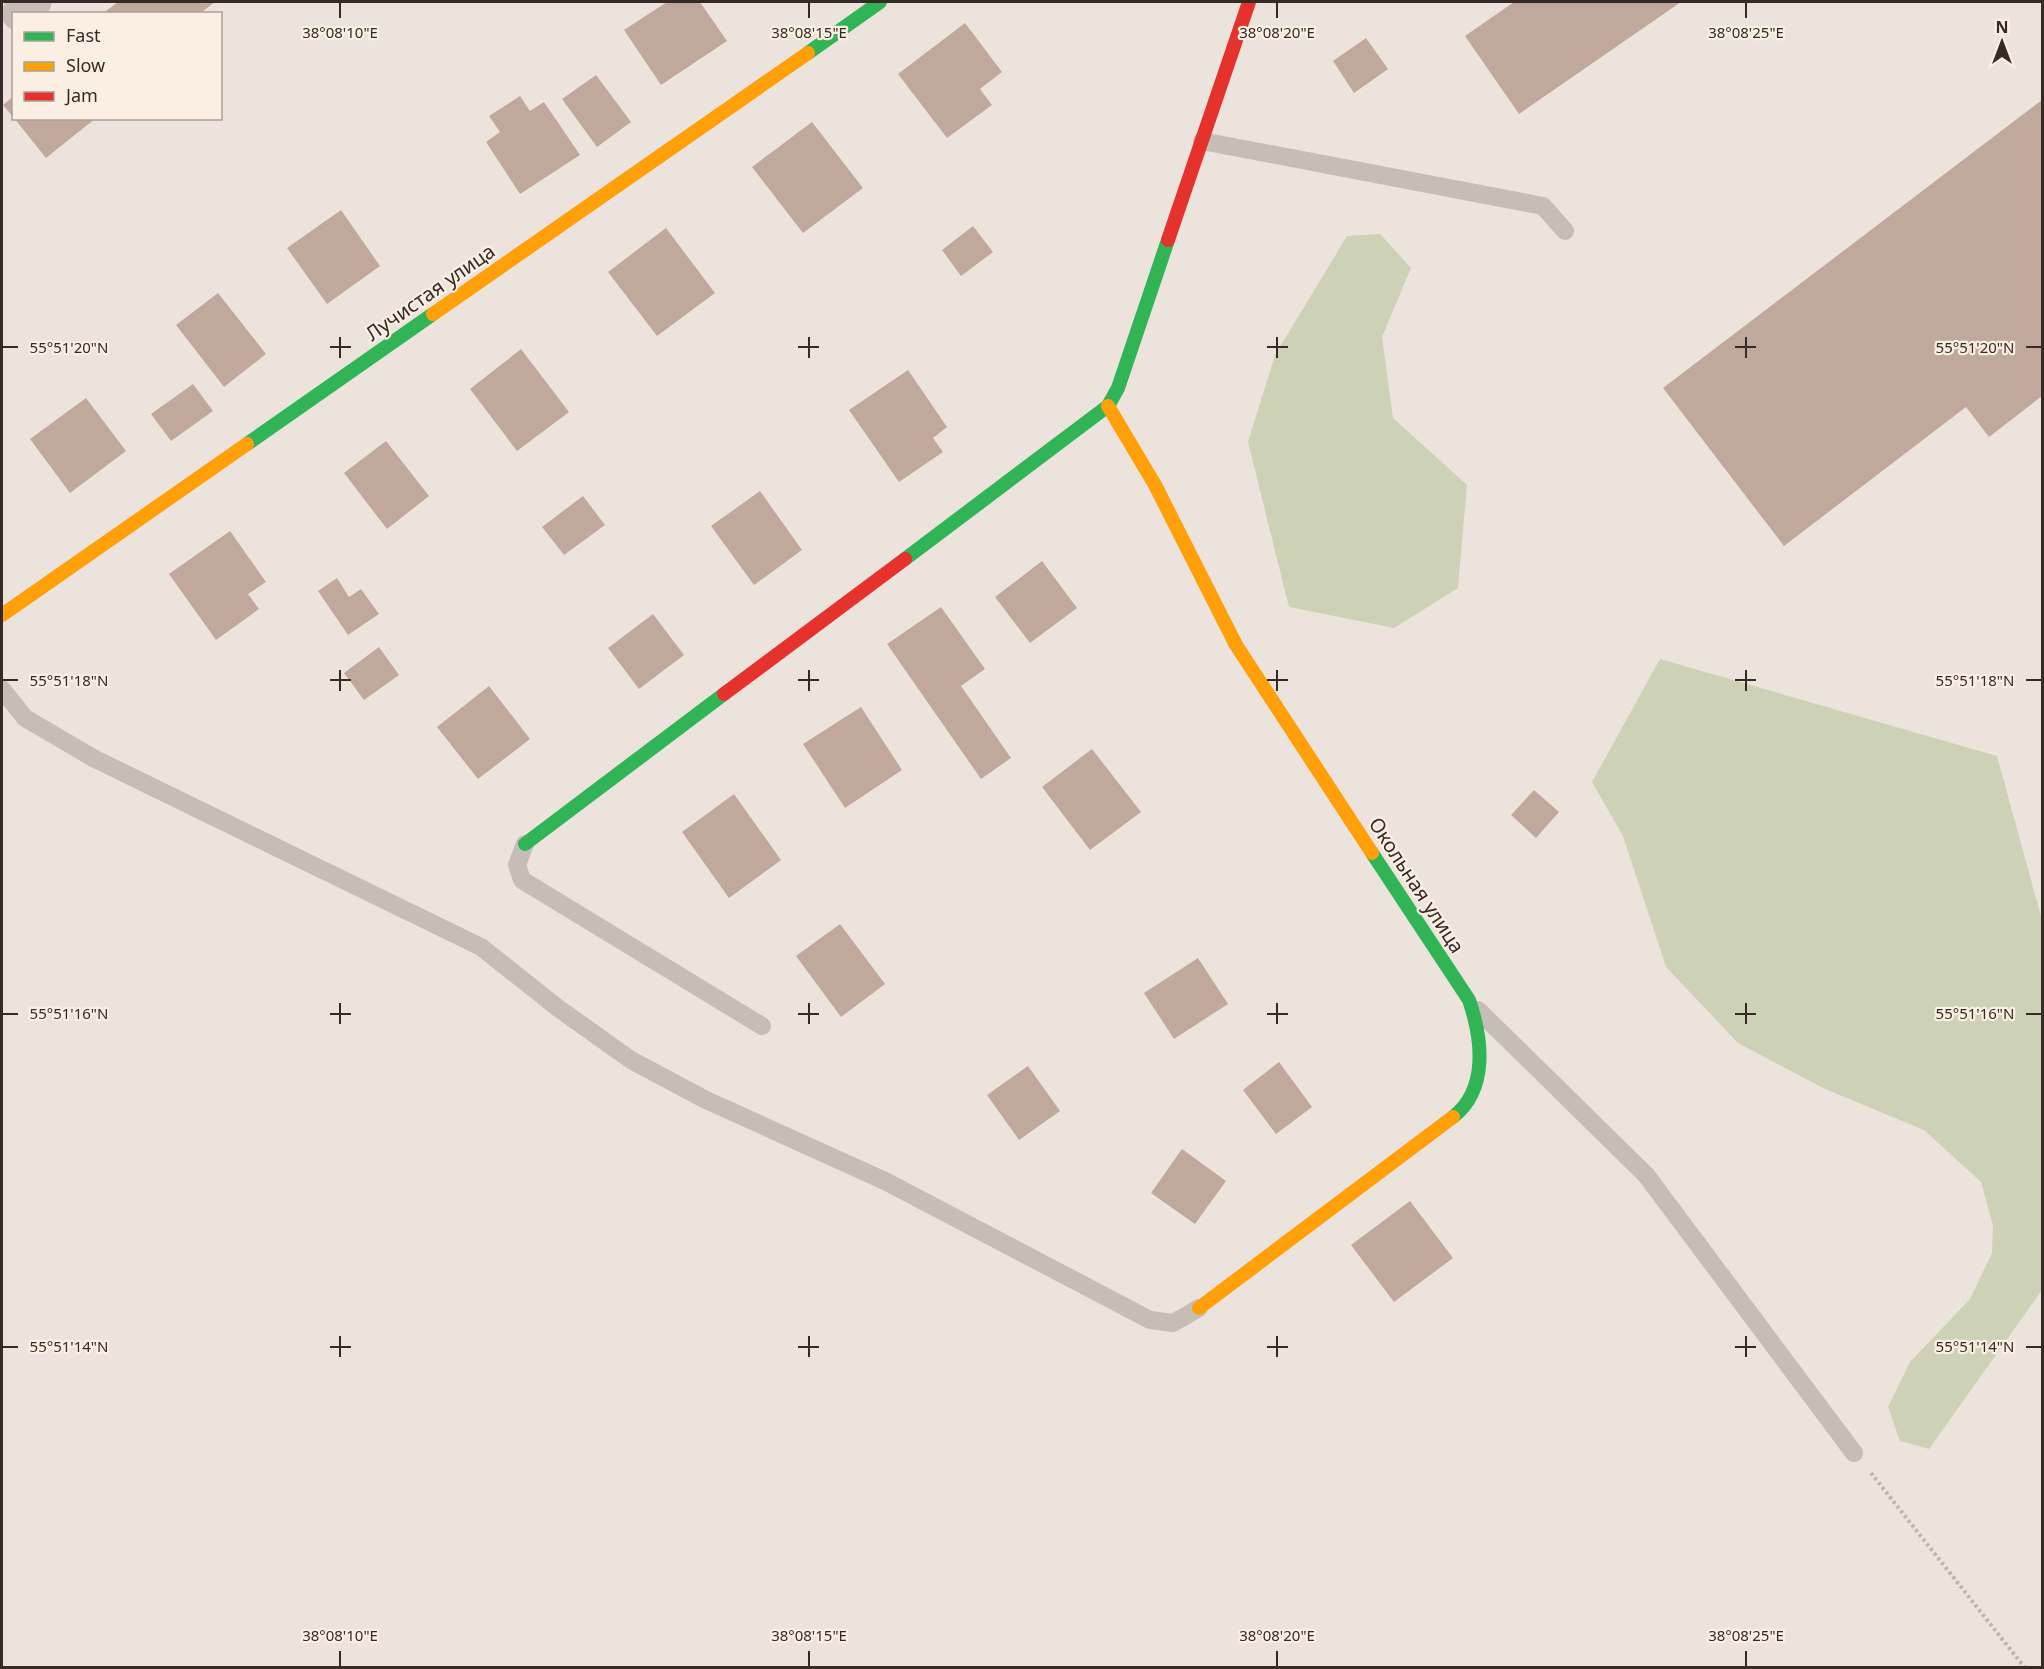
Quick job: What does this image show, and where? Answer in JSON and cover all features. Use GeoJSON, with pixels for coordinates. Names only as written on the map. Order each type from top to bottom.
{"type":"FeatureCollection","features":[{"type":"Feature","properties":{"kind":"street"},"geometry":{"type":"LineString","coordinates":[[21,12],[35,2]]}},
{"type":"Feature","properties":{"kind":"street","name":"Лучистая улица"},"geometry":{"type":"LineString","coordinates":[[2,615],[880,2]]}},
{"type":"Feature","properties":{"kind":"street"},"geometry":{"type":"LineString","coordinates":[[525,844],[1108,406],[1118,388],[1249,2]]}},
{"type":"Feature","properties":{"kind":"street","name":"Окольная улица"},"geometry":{"type":"LineString","coordinates":[[1108,406],[1155,485],[1236,645],[1468,1000],[1480,1028],[1483,1056],[1477,1083],[1463,1108],[1199,1308]]}},
{"type":"Feature","properties":{"kind":"lane"},"geometry":{"type":"LineString","coordinates":[[1202,141],[1543,206],[1565,231]]}},
{"type":"Feature","properties":{"kind":"lane"},"geometry":{"type":"LineString","coordinates":[[2,689],[25,718],[96,759],[481,947],[558,1008],[631,1060],[706,1100],[885,1180],[1150,1320],[1173,1323],[1199,1308]]}},
{"type":"Feature","properties":{"kind":"lane"},"geometry":{"type":"LineString","coordinates":[[525,844],[517,865],[522,879],[762,1026]]}},
{"type":"Feature","properties":{"kind":"lane"},"geometry":{"type":"LineString","coordinates":[[1468,1000],[1646,1174],[1854,1453]]}},
{"type":"Feature","properties":{"kind":"path"},"geometry":{"type":"LineString","coordinates":[[1854,1453],[2025,1668]]}},
{"type":"Feature","properties":{"kind":"green space"},"geometry":{"type":"Polygon","coordinates":[[[1380,234],[1411,268],[1382,337],[1393,418],[1467,485],[1458,588],[1394,628],[1289,607],[1248,442],[1275,355],[1347,236],[1380,234]]]}},
{"type":"Feature","properties":{"kind":"green space"},"geometry":{"type":"Polygon","coordinates":[[[1660,659],[1997,756],[2042,920],[2042,1290],[1929,1449],[1900,1441],[1888,1407],[1910,1362],[1970,1299],[1992,1253],[1993,1225],[1981,1182],[1924,1130],[1825,1089],[1738,1043],[1666,967],[1623,836],[1592,782],[1660,659]]]}},
{"type":"Feature","properties":{"kind":"building"},"geometry":{"type":"Polygon","coordinates":[[[118,2],[215,2],[202,12],[106,11],[118,2]]]}},
{"type":"Feature","properties":{"kind":"building"},"geometry":{"type":"Polygon","coordinates":[[[667,2],[700,2],[727,41],[661,85],[624,30],[667,2]]]}},
{"type":"Feature","properties":{"kind":"building"},"geometry":{"type":"Polygon","coordinates":[[[1514,2],[1681,2],[1519,114],[1465,36],[1514,2]]]}},
{"type":"Feature","properties":{"kind":"building"},"geometry":{"type":"Polygon","coordinates":[[[965,23],[1002,72],[980,89],[992,105],[947,138],[898,74],[965,23]]]}},
{"type":"Feature","properties":{"kind":"building"},"geometry":{"type":"Polygon","coordinates":[[[1366,38],[1388,69],[1354,93],[1333,61],[1366,38]]]}},
{"type":"Feature","properties":{"kind":"building"},"geometry":{"type":"Polygon","coordinates":[[[596,75],[631,122],[597,147],[562,99],[596,75]]]}},
{"type":"Feature","properties":{"kind":"building"},"geometry":{"type":"Polygon","coordinates":[[[520,96],[530,111],[544,102],[580,155],[520,194],[486,142],[500,132],[489,116],[520,96]]]}},
{"type":"Feature","properties":{"kind":"building"},"geometry":{"type":"Polygon","coordinates":[[[12,98],[12,116],[3,105],[12,98]]]}},
{"type":"Feature","properties":{"kind":"building"},"geometry":{"type":"Polygon","coordinates":[[[2042,100],[2042,396],[1989,437],[1966,407],[1784,546],[1663,388],[2042,100]]]}},
{"type":"Feature","properties":{"kind":"building"},"geometry":{"type":"Polygon","coordinates":[[[16,120],[94,120],[46,158],[16,120]]]}},
{"type":"Feature","properties":{"kind":"building"},"geometry":{"type":"Polygon","coordinates":[[[812,122],[863,188],[803,233],[752,167],[812,122]]]}},
{"type":"Feature","properties":{"kind":"building"},"geometry":{"type":"Polygon","coordinates":[[[341,210],[380,266],[327,304],[287,248],[341,210]]]}},
{"type":"Feature","properties":{"kind":"building"},"geometry":{"type":"Polygon","coordinates":[[[973,226],[993,252],[961,276],[942,250],[973,226]]]}},
{"type":"Feature","properties":{"kind":"building"},"geometry":{"type":"Polygon","coordinates":[[[666,228],[715,293],[657,336],[608,272],[666,228]]]}},
{"type":"Feature","properties":{"kind":"building"},"geometry":{"type":"Polygon","coordinates":[[[218,293],[266,354],[224,387],[176,325],[218,293]]]}},
{"type":"Feature","properties":{"kind":"building"},"geometry":{"type":"Polygon","coordinates":[[[521,349],[569,412],[517,451],[470,389],[521,349]]]}},
{"type":"Feature","properties":{"kind":"building"},"geometry":{"type":"Polygon","coordinates":[[[908,370],[947,427],[933,438],[943,452],[899,482],[849,410],[908,370]]]}},
{"type":"Feature","properties":{"kind":"building"},"geometry":{"type":"Polygon","coordinates":[[[193,384],[213,411],[171,441],[151,414],[193,384]]]}},
{"type":"Feature","properties":{"kind":"building"},"geometry":{"type":"Polygon","coordinates":[[[86,398],[126,451],[70,493],[30,439],[86,398]]]}},
{"type":"Feature","properties":{"kind":"building"},"geometry":{"type":"Polygon","coordinates":[[[386,441],[429,496],[387,529],[344,473],[386,441]]]}},
{"type":"Feature","properties":{"kind":"building"},"geometry":{"type":"Polygon","coordinates":[[[760,491],[802,550],[754,585],[711,526],[760,491]]]}},
{"type":"Feature","properties":{"kind":"building"},"geometry":{"type":"Polygon","coordinates":[[[583,496],[605,525],[564,555],[542,527],[583,496]]]}},
{"type":"Feature","properties":{"kind":"building"},"geometry":{"type":"Polygon","coordinates":[[[230,531],[266,582],[248,594],[259,609],[216,640],[169,574],[230,531]]]}},
{"type":"Feature","properties":{"kind":"building"},"geometry":{"type":"Polygon","coordinates":[[[1042,561],[1077,608],[1030,643],[995,597],[1042,561]]]}},
{"type":"Feature","properties":{"kind":"building"},"geometry":{"type":"Polygon","coordinates":[[[337,578],[349,597],[361,589],[379,614],[348,635],[318,591],[337,578]]]}},
{"type":"Feature","properties":{"kind":"building"},"geometry":{"type":"Polygon","coordinates":[[[941,607],[985,669],[961,686],[1011,758],[981,779],[887,644],[941,607]]]}},
{"type":"Feature","properties":{"kind":"building"},"geometry":{"type":"Polygon","coordinates":[[[653,614],[684,655],[639,689],[608,648],[653,614]]]}},
{"type":"Feature","properties":{"kind":"building"},"geometry":{"type":"Polygon","coordinates":[[[379,647],[399,675],[364,700],[344,673],[379,647]]]}},
{"type":"Feature","properties":{"kind":"building"},"geometry":{"type":"Polygon","coordinates":[[[489,686],[530,739],[478,779],[437,727],[489,686]]]}},
{"type":"Feature","properties":{"kind":"building"},"geometry":{"type":"Polygon","coordinates":[[[861,707],[902,770],[845,808],[803,744],[861,707]]]}},
{"type":"Feature","properties":{"kind":"building"},"geometry":{"type":"Polygon","coordinates":[[[1092,749],[1141,812],[1090,850],[1042,787],[1092,749]]]}},
{"type":"Feature","properties":{"kind":"building"},"geometry":{"type":"Polygon","coordinates":[[[1534,790],[1559,812],[1536,838],[1511,815],[1534,790]]]}},
{"type":"Feature","properties":{"kind":"building"},"geometry":{"type":"Polygon","coordinates":[[[734,794],[781,860],[729,898],[682,832],[734,794]]]}},
{"type":"Feature","properties":{"kind":"building"},"geometry":{"type":"Polygon","coordinates":[[[840,924],[885,984],[841,1017],[796,956],[840,924]]]}},
{"type":"Feature","properties":{"kind":"building"},"geometry":{"type":"Polygon","coordinates":[[[1198,958],[1228,1004],[1174,1039],[1144,993],[1198,958]]]}},
{"type":"Feature","properties":{"kind":"building"},"geometry":{"type":"Polygon","coordinates":[[[1279,1062],[1312,1107],[1276,1134],[1243,1090],[1279,1062]]]}},
{"type":"Feature","properties":{"kind":"building"},"geometry":{"type":"Polygon","coordinates":[[[1028,1066],[1060,1111],[1019,1140],[987,1095],[1028,1066]]]}},
{"type":"Feature","properties":{"kind":"building"},"geometry":{"type":"Polygon","coordinates":[[[1182,1149],[1226,1181],[1195,1224],[1151,1193],[1182,1149]]]}},
{"type":"Feature","properties":{"kind":"building"},"geometry":{"type":"Polygon","coordinates":[[[1410,1201],[1453,1258],[1394,1302],[1351,1245],[1410,1201]]]}},
{"type":"Feature","properties":{"kind":"traffic: fast"},"geometry":{"type":"LineString","coordinates":[[808,53],[880,2]]}},
{"type":"Feature","properties":{"kind":"traffic: fast"},"geometry":{"type":"LineString","coordinates":[[905,559],[1108,406],[1118,388],[1168,240]]}},
{"type":"Feature","properties":{"kind":"traffic: fast"},"geometry":{"type":"LineString","coordinates":[[247,444],[433,314]]}},
{"type":"Feature","properties":{"kind":"traffic: fast"},"geometry":{"type":"LineString","coordinates":[[525,844],[724,694]]}},
{"type":"Feature","properties":{"kind":"traffic: fast"},"geometry":{"type":"LineString","coordinates":[[1372,853],[1469,1000],[1474,1015],[1479,1046],[1477,1078],[1473,1092],[1465,1105],[1453,1117]]}},
{"type":"Feature","properties":{"kind":"traffic: slow"},"geometry":{"type":"LineString","coordinates":[[433,314],[808,53]]}},
{"type":"Feature","properties":{"kind":"traffic: slow"},"geometry":{"type":"LineString","coordinates":[[1108,406],[1155,485],[1236,645],[1372,853]]}},
{"type":"Feature","properties":{"kind":"traffic: slow"},"geometry":{"type":"LineString","coordinates":[[2,615],[247,444]]}},
{"type":"Feature","properties":{"kind":"traffic: slow"},"geometry":{"type":"LineString","coordinates":[[1199,1308],[1453,1117]]}},
{"type":"Feature","properties":{"kind":"traffic: jam"},"geometry":{"type":"LineString","coordinates":[[1168,240],[1249,2]]}},
{"type":"Feature","properties":{"kind":"traffic: jam"},"geometry":{"type":"LineString","coordinates":[[724,694],[905,559]]}}]}
